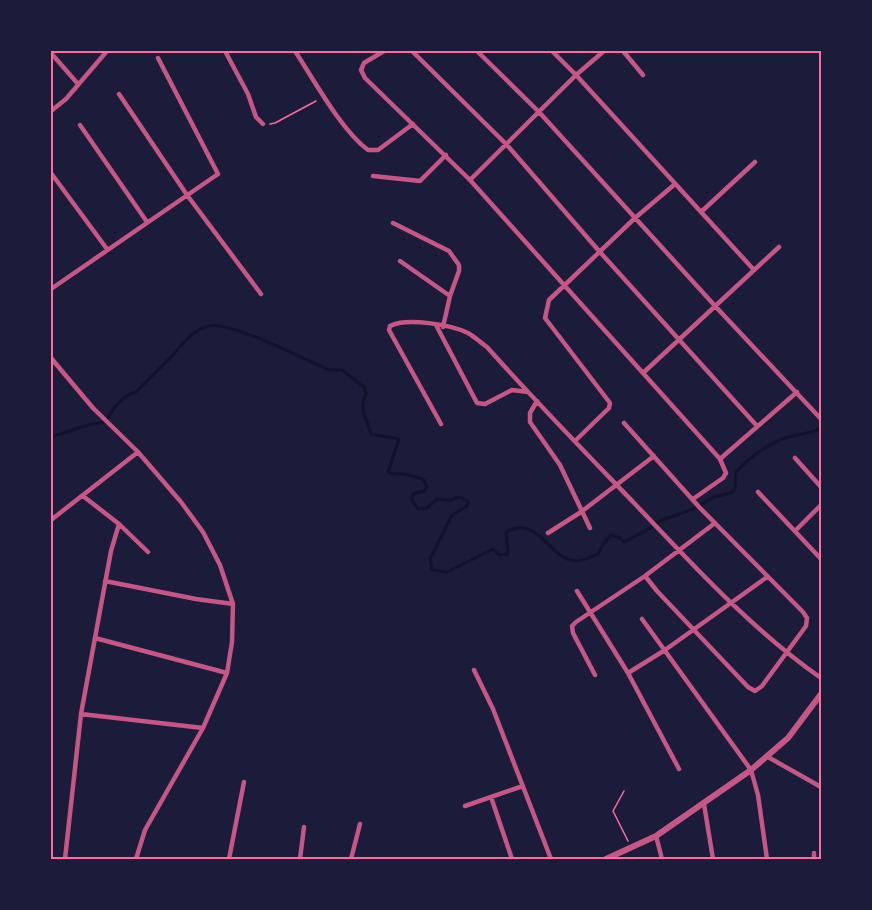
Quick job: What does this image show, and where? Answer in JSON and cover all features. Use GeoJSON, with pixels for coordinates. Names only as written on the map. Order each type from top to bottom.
{"type":"FeatureCollection","features":[{"type":"Feature","properties":{"kind":"street"},"geometry":{"type":"LineString","coordinates":[[51,111],[66,99],[106,51]]}},
{"type":"Feature","properties":{"kind":"street"},"geometry":{"type":"LineString","coordinates":[[225,51],[248,94],[256,117],[263,124]]}},
{"type":"Feature","properties":{"kind":"street"},"geometry":{"type":"LineString","coordinates":[[295,51],[323,96],[360,144],[368,150],[378,150],[413,124]]}},
{"type":"Feature","properties":{"kind":"street"},"geometry":{"type":"LineString","coordinates":[[384,51],[364,63],[361,70],[365,78],[470,180],[720,459],[726,473],[723,478],[694,500]]}},
{"type":"Feature","properties":{"kind":"street"},"geometry":{"type":"LineString","coordinates":[[412,51],[507,145],[757,426]]}},
{"type":"Feature","properties":{"kind":"street"},"geometry":{"type":"LineString","coordinates":[[477,51],[538,112],[821,418]]}},
{"type":"Feature","properties":{"kind":"street"},"geometry":{"type":"LineString","coordinates":[[552,51],[754,270]]}},
{"type":"Feature","properties":{"kind":"street"},"geometry":{"type":"LineString","coordinates":[[470,180],[576,75],[604,51]]}},
{"type":"Feature","properties":{"kind":"street"},"geometry":{"type":"LineString","coordinates":[[622,51],[643,75]]}},
{"type":"Feature","properties":{"kind":"street"},"geometry":{"type":"LineString","coordinates":[[51,53],[78,84]]}},
{"type":"Feature","properties":{"kind":"street"},"geometry":{"type":"LineString","coordinates":[[51,289],[218,174],[158,58]]}},
{"type":"Feature","properties":{"kind":"street"},"geometry":{"type":"LineString","coordinates":[[119,94],[187,195],[261,294]]}},
{"type":"Feature","properties":{"kind":"street"},"geometry":{"type":"LineString","coordinates":[[80,125],[147,222]]}},
{"type":"Feature","properties":{"kind":"street"},"geometry":{"type":"LineString","coordinates":[[373,176],[420,181],[446,156]]}},
{"type":"Feature","properties":{"kind":"street"},"geometry":{"type":"LineString","coordinates":[[701,212],[755,162]]}},
{"type":"Feature","properties":{"kind":"street"},"geometry":{"type":"LineString","coordinates":[[51,173],[107,249]]}},
{"type":"Feature","properties":{"kind":"street"},"geometry":{"type":"LineString","coordinates":[[575,441],[609,408],[610,403],[545,318],[549,300],[563,284],[675,184]]}},
{"type":"Feature","properties":{"kind":"street"},"geometry":{"type":"LineString","coordinates":[[393,223],[449,251],[459,265],[443,327]]}},
{"type":"Feature","properties":{"kind":"street"},"geometry":{"type":"LineString","coordinates":[[643,373],[779,247]]}},
{"type":"Feature","properties":{"kind":"street"},"geometry":{"type":"LineString","coordinates":[[400,261],[450,296]]}},
{"type":"Feature","properties":{"kind":"street"},"geometry":{"type":"LineString","coordinates":[[441,424],[392,336],[390,326],[405,321],[436,325],[467,333],[488,347],[657,530],[730,603],[786,653],[821,678]]}},
{"type":"Feature","properties":{"kind":"street"},"geometry":{"type":"LineString","coordinates":[[436,325],[477,403],[485,404],[512,390],[528,392]]}},
{"type":"Feature","properties":{"kind":"street"},"geometry":{"type":"LineString","coordinates":[[51,358],[93,408],[138,452],[181,502],[203,532],[220,566],[233,603],[232,642],[227,672],[203,728],[145,830],[136,859]]}},
{"type":"Feature","properties":{"kind":"street"},"geometry":{"type":"LineString","coordinates":[[720,459],[797,392]]}},
{"type":"Feature","properties":{"kind":"street"},"geometry":{"type":"LineString","coordinates":[[537,401],[530,413],[530,422],[560,465],[590,528]]}},
{"type":"Feature","properties":{"kind":"street"},"geometry":{"type":"LineString","coordinates":[[624,423],[700,508],[807,618],[806,626],[762,686],[755,691],[748,687],[645,576]]}},
{"type":"Feature","properties":{"kind":"street"},"geometry":{"type":"LineString","coordinates":[[51,520],[138,452]]}},
{"type":"Feature","properties":{"kind":"street"},"geometry":{"type":"LineString","coordinates":[[548,533],[581,512],[654,456]]}},
{"type":"Feature","properties":{"kind":"street"},"geometry":{"type":"LineString","coordinates":[[795,458],[821,487]]}},
{"type":"Feature","properties":{"kind":"street"},"geometry":{"type":"LineString","coordinates":[[758,492],[821,559]]}},
{"type":"Feature","properties":{"kind":"street"},"geometry":{"type":"LineString","coordinates":[[83,496],[119,524],[148,552]]}},
{"type":"Feature","properties":{"kind":"street"},"geometry":{"type":"LineString","coordinates":[[795,531],[821,505]]}},
{"type":"Feature","properties":{"kind":"street"},"geometry":{"type":"LineString","coordinates":[[595,675],[573,633],[572,626],[680,551],[715,523]]}},
{"type":"Feature","properties":{"kind":"street"},"geometry":{"type":"LineString","coordinates":[[65,859],[81,714],[111,551],[119,524]]}},
{"type":"Feature","properties":{"kind":"street"},"geometry":{"type":"LineString","coordinates":[[627,673],[665,650],[767,577]]}},
{"type":"Feature","properties":{"kind":"street"},"geometry":{"type":"LineString","coordinates":[[105,581],[196,599],[233,603]]}},
{"type":"Feature","properties":{"kind":"street"},"geometry":{"type":"LineString","coordinates":[[577,591],[627,673],[679,769]]}},
{"type":"Feature","properties":{"kind":"street"},"geometry":{"type":"LineString","coordinates":[[642,619],[751,770],[758,795],[766,859]]}},
{"type":"Feature","properties":{"kind":"street"},"geometry":{"type":"LineString","coordinates":[[95,638],[227,672]]}},
{"type":"Feature","properties":{"kind":"street"},"geometry":{"type":"LineString","coordinates":[[474,670],[493,709],[551,859]]}},
{"type":"Feature","properties":{"kind":"street"},"geometry":{"type":"LineString","coordinates":[[606,859],[656,836],[768,757],[788,738],[821,694]]}},
{"type":"Feature","properties":{"kind":"street"},"geometry":{"type":"LineString","coordinates":[[81,714],[203,728]]}},
{"type":"Feature","properties":{"kind":"street"},"geometry":{"type":"LineString","coordinates":[[768,757],[821,787]]}},
{"type":"Feature","properties":{"kind":"street"},"geometry":{"type":"LineString","coordinates":[[229,859],[244,782]]}},
{"type":"Feature","properties":{"kind":"street"},"geometry":{"type":"LineString","coordinates":[[465,806],[524,786]]}},
{"type":"Feature","properties":{"kind":"street"},"geometry":{"type":"LineString","coordinates":[[491,796],[512,859]]}},
{"type":"Feature","properties":{"kind":"street"},"geometry":{"type":"LineString","coordinates":[[704,804],[713,859]]}},
{"type":"Feature","properties":{"kind":"street"},"geometry":{"type":"LineString","coordinates":[[351,859],[360,824]]}},
{"type":"Feature","properties":{"kind":"street"},"geometry":{"type":"LineString","coordinates":[[300,859],[304,827]]}},
{"type":"Feature","properties":{"kind":"street"},"geometry":{"type":"LineString","coordinates":[[656,836],[662,859]]}},
{"type":"Feature","properties":{"kind":"path"},"geometry":{"type":"LineString","coordinates":[[263,124],[275,123],[309,106],[323,96]]}},
{"type":"Feature","properties":{"kind":"path"},"geometry":{"type":"LineString","coordinates":[[624,791],[613,811],[631,848]]}},
{"type":"Feature","properties":{"kind":"waterway"},"geometry":{"type":"LineString","coordinates":[[51,437],[88,425],[106,422],[118,404],[136,392],[186,340],[202,328],[218,326],[233,329],[329,370],[342,370],[364,387],[366,393],[363,411],[371,434],[399,439],[388,472],[423,479],[427,487],[424,491],[413,494],[412,500],[418,509],[427,508],[437,499],[451,500],[459,497],[468,501],[467,506],[452,515],[430,559],[432,570],[447,572],[493,549],[499,555],[508,554],[506,532],[517,528],[536,533],[558,554],[567,559],[576,561],[598,554],[611,535],[624,542],[662,520],[693,509],[714,497],[731,493],[735,489],[736,472],[760,451],[780,440],[821,428]]}}]}
